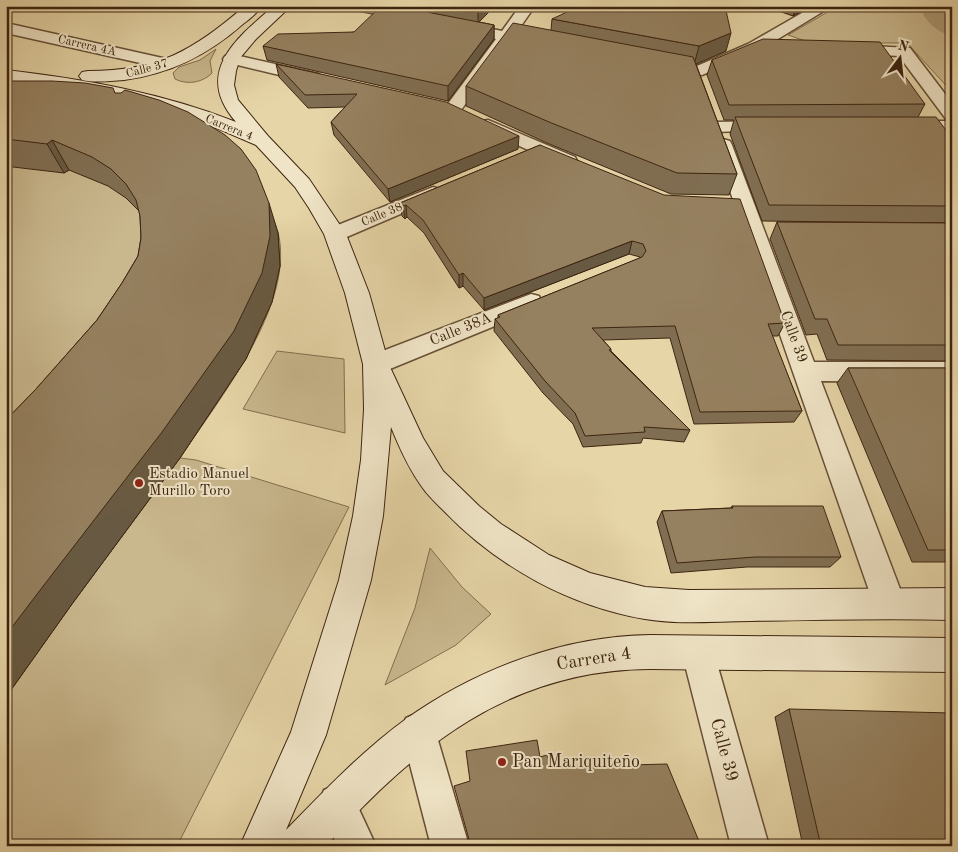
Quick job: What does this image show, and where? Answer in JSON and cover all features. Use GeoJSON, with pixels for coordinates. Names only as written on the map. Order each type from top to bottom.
{"type":"FeatureCollection","features":[{"type":"Feature","properties":{"kind":"main road","name":"Calle 37"},"geometry":{"type":"LineString","coordinates":[[14,75],[114,77],[168,64],[200,50],[255,6]]}},
{"type":"Feature","properties":{"kind":"main road"},"geometry":{"type":"LineString","coordinates":[[263,141],[229,102],[226,87],[227,73],[231,59],[238,46],[284,6]]}},
{"type":"Feature","properties":{"kind":"main road","name":"Carrera 4"},"geometry":{"type":"LineString","coordinates":[[14,75],[91,87],[150,100],[226,125],[263,141],[302,183],[335,234],[357,293],[376,364],[395,401],[409,440],[432,478],[465,514],[493,537],[525,558],[561,576],[599,591],[645,602],[686,606],[889,602],[952,604]]}},
{"type":"Feature","properties":{"kind":"main road","name":"Carrera 4"},"geometry":{"type":"LineString","coordinates":[[260,846],[308,735],[355,580],[368,516],[375,460],[378,409],[376,364]]}},
{"type":"Feature","properties":{"kind":"main road","name":"Carrera 4"},"geometry":{"type":"LineString","coordinates":[[299,846],[337,804],[418,730],[476,694],[538,669],[602,654],[659,651],[952,655]]}},
{"type":"Feature","properties":{"kind":"street"},"geometry":{"type":"LineString","coordinates":[[358,6],[423,19]]}},
{"type":"Feature","properties":{"kind":"street"},"geometry":{"type":"LineString","coordinates":[[453,109],[528,6]]}},
{"type":"Feature","properties":{"kind":"street"},"geometry":{"type":"LineString","coordinates":[[785,126],[700,93],[754,48],[825,6]]}},
{"type":"Feature","properties":{"kind":"street"},"geometry":{"type":"LineString","coordinates":[[442,23],[554,45]]}},
{"type":"Feature","properties":{"kind":"street","name":"Carrera 4A"},"geometry":{"type":"LineString","coordinates":[[6,28],[168,64]]}},
{"type":"Feature","properties":{"kind":"street"},"geometry":{"type":"LineString","coordinates":[[526,40],[543,32]]}},
{"type":"Feature","properties":{"kind":"street"},"geometry":{"type":"LineString","coordinates":[[754,48],[782,48]]}},
{"type":"Feature","properties":{"kind":"street"},"geometry":{"type":"LineString","coordinates":[[838,50],[904,51],[952,114]]}},
{"type":"Feature","properties":{"kind":"street"},"geometry":{"type":"LineString","coordinates":[[231,59],[328,81]]}},
{"type":"Feature","properties":{"kind":"street","name":"Calle 39"},"geometry":{"type":"LineString","coordinates":[[700,93],[735,204],[764,230],[805,370],[889,602]]}},
{"type":"Feature","properties":{"kind":"street"},"geometry":{"type":"LineString","coordinates":[[434,104],[453,109],[585,168]]}},
{"type":"Feature","properties":{"kind":"street"},"geometry":{"type":"LineString","coordinates":[[893,126],[952,126]]}},
{"type":"Feature","properties":{"kind":"street"},"geometry":{"type":"LineString","coordinates":[[512,160],[539,149]]}},
{"type":"Feature","properties":{"kind":"street","name":"Calle 38"},"geometry":{"type":"LineString","coordinates":[[335,234],[450,186]]}},
{"type":"Feature","properties":{"kind":"street","name":"Calle 38A"},"geometry":{"type":"LineString","coordinates":[[376,364],[548,295]]}},
{"type":"Feature","properties":{"kind":"street"},"geometry":{"type":"LineString","coordinates":[[805,370],[952,372]]}},
{"type":"Feature","properties":{"kind":"street","name":"Calle 39"},"geometry":{"type":"LineString","coordinates":[[698,653],[750,846]]}},
{"type":"Feature","properties":{"kind":"street"},"geometry":{"type":"LineString","coordinates":[[418,730],[450,846]]}},
{"type":"Feature","properties":{"kind":"street"},"geometry":{"type":"LineString","coordinates":[[337,804],[357,846]]}},
{"type":"Feature","properties":{"kind":"shaded area"},"geometry":{"type":"Polygon","coordinates":[[[838,6],[952,6],[952,92],[907,43],[811,43],[788,35],[838,6]]]}},
{"type":"Feature","properties":{"kind":"shaded area"},"geometry":{"type":"Polygon","coordinates":[[[216,49],[210,61],[212,73],[204,79],[184,82],[175,79],[173,73],[179,67],[200,60],[216,49]]]}},
{"type":"Feature","properties":{"kind":"shaded area","name":"Estadio Manuel Murillo Toro"},"geometry":{"type":"Polygon","coordinates":[[[6,112],[265,200],[278,232],[281,260],[276,290],[265,320],[250,351],[180,458],[196,460],[349,507],[177,846],[6,846],[6,112]]]}},
{"type":"Feature","properties":{"kind":"shaded area"},"geometry":{"type":"Polygon","coordinates":[[[277,351],[344,359],[345,433],[243,409],[277,351]]]}},
{"type":"Feature","properties":{"kind":"shaded area"},"geometry":{"type":"Polygon","coordinates":[[[430,548],[462,587],[491,614],[456,645],[385,685],[415,608],[430,548]]]}},
{"type":"Feature","properties":{"kind":"building"},"geometry":{"type":"Polygon","coordinates":[[[381,6],[396,6],[494,25],[448,86],[263,46],[278,34],[354,32],[381,6]]]}},
{"type":"Feature","properties":{"kind":"building"},"geometry":{"type":"Polygon","coordinates":[[[466,6],[481,6],[478,9],[466,6]]]}},
{"type":"Feature","properties":{"kind":"building"},"geometry":{"type":"Polygon","coordinates":[[[580,6],[725,6],[731,33],[699,46],[552,19],[580,6]]]}},
{"type":"Feature","properties":{"kind":"building"},"geometry":{"type":"Polygon","coordinates":[[[513,23],[693,57],[737,174],[677,173],[549,122],[466,86],[513,23]]]}},
{"type":"Feature","properties":{"kind":"building"},"geometry":{"type":"Polygon","coordinates":[[[763,39],[880,42],[925,104],[729,105],[712,60],[763,39]]]}},
{"type":"Feature","properties":{"kind":"building"},"geometry":{"type":"Polygon","coordinates":[[[276,64],[446,102],[519,136],[388,189],[331,122],[357,94],[305,95],[276,64]]]}},
{"type":"Feature","properties":{"kind":"building"},"geometry":{"type":"Polygon","coordinates":[[[6,82],[85,83],[113,88],[115,93],[121,93],[125,90],[159,100],[188,112],[225,135],[241,149],[256,170],[269,203],[270,236],[262,273],[234,331],[162,432],[6,635],[6,420],[97,320],[138,256],[141,238],[140,216],[136,200],[126,184],[111,169],[92,157],[52,140],[47,144],[6,139],[6,82]]]}},
{"type":"Feature","properties":{"kind":"building"},"geometry":{"type":"Polygon","coordinates":[[[735,117],[936,117],[952,138],[952,206],[769,205],[735,117]]]}},
{"type":"Feature","properties":{"kind":"building"},"geometry":{"type":"Polygon","coordinates":[[[540,145],[664,195],[740,199],[785,323],[768,324],[802,411],[700,412],[675,326],[592,328],[611,349],[609,350],[690,430],[644,427],[645,432],[585,436],[575,413],[545,381],[495,319],[500,317],[498,315],[642,257],[646,251],[643,244],[632,241],[484,298],[463,273],[459,275],[423,220],[406,205],[403,206],[400,203],[540,145]]]}},
{"type":"Feature","properties":{"kind":"building"},"geometry":{"type":"Polygon","coordinates":[[[777,222],[952,223],[952,345],[838,345],[827,319],[815,319],[777,222]]]}},
{"type":"Feature","properties":{"kind":"building"},"geometry":{"type":"Polygon","coordinates":[[[848,368],[952,368],[952,550],[928,550],[848,368]]]}},
{"type":"Feature","properties":{"kind":"building"},"geometry":{"type":"Polygon","coordinates":[[[732,506],[823,506],[841,557],[755,557],[677,563],[662,511],[733,508],[732,506]]]}},
{"type":"Feature","properties":{"kind":"building"},"geometry":{"type":"Polygon","coordinates":[[[789,709],[952,713],[952,846],[821,846],[789,709]]]}},
{"type":"Feature","properties":{"kind":"building"},"geometry":{"type":"Polygon","coordinates":[[[537,740],[540,757],[547,755],[551,767],[667,764],[701,846],[468,846],[470,843],[454,786],[470,781],[466,751],[537,740]]]}},
{"type":"Feature","properties":{"kind":"waterway"},"geometry":{"type":"LineString","coordinates":[[930,6],[932,14],[952,30]]}},
{"type":"Feature","properties":{"kind":"place","name":"Estadio Manuel Murillo Toro"},"geometry":{"type":"Point","coordinates":[139,483]}},
{"type":"Feature","properties":{"kind":"place","name":"Pan Mariquiteño"},"geometry":{"type":"Point","coordinates":[502,762]}}]}
